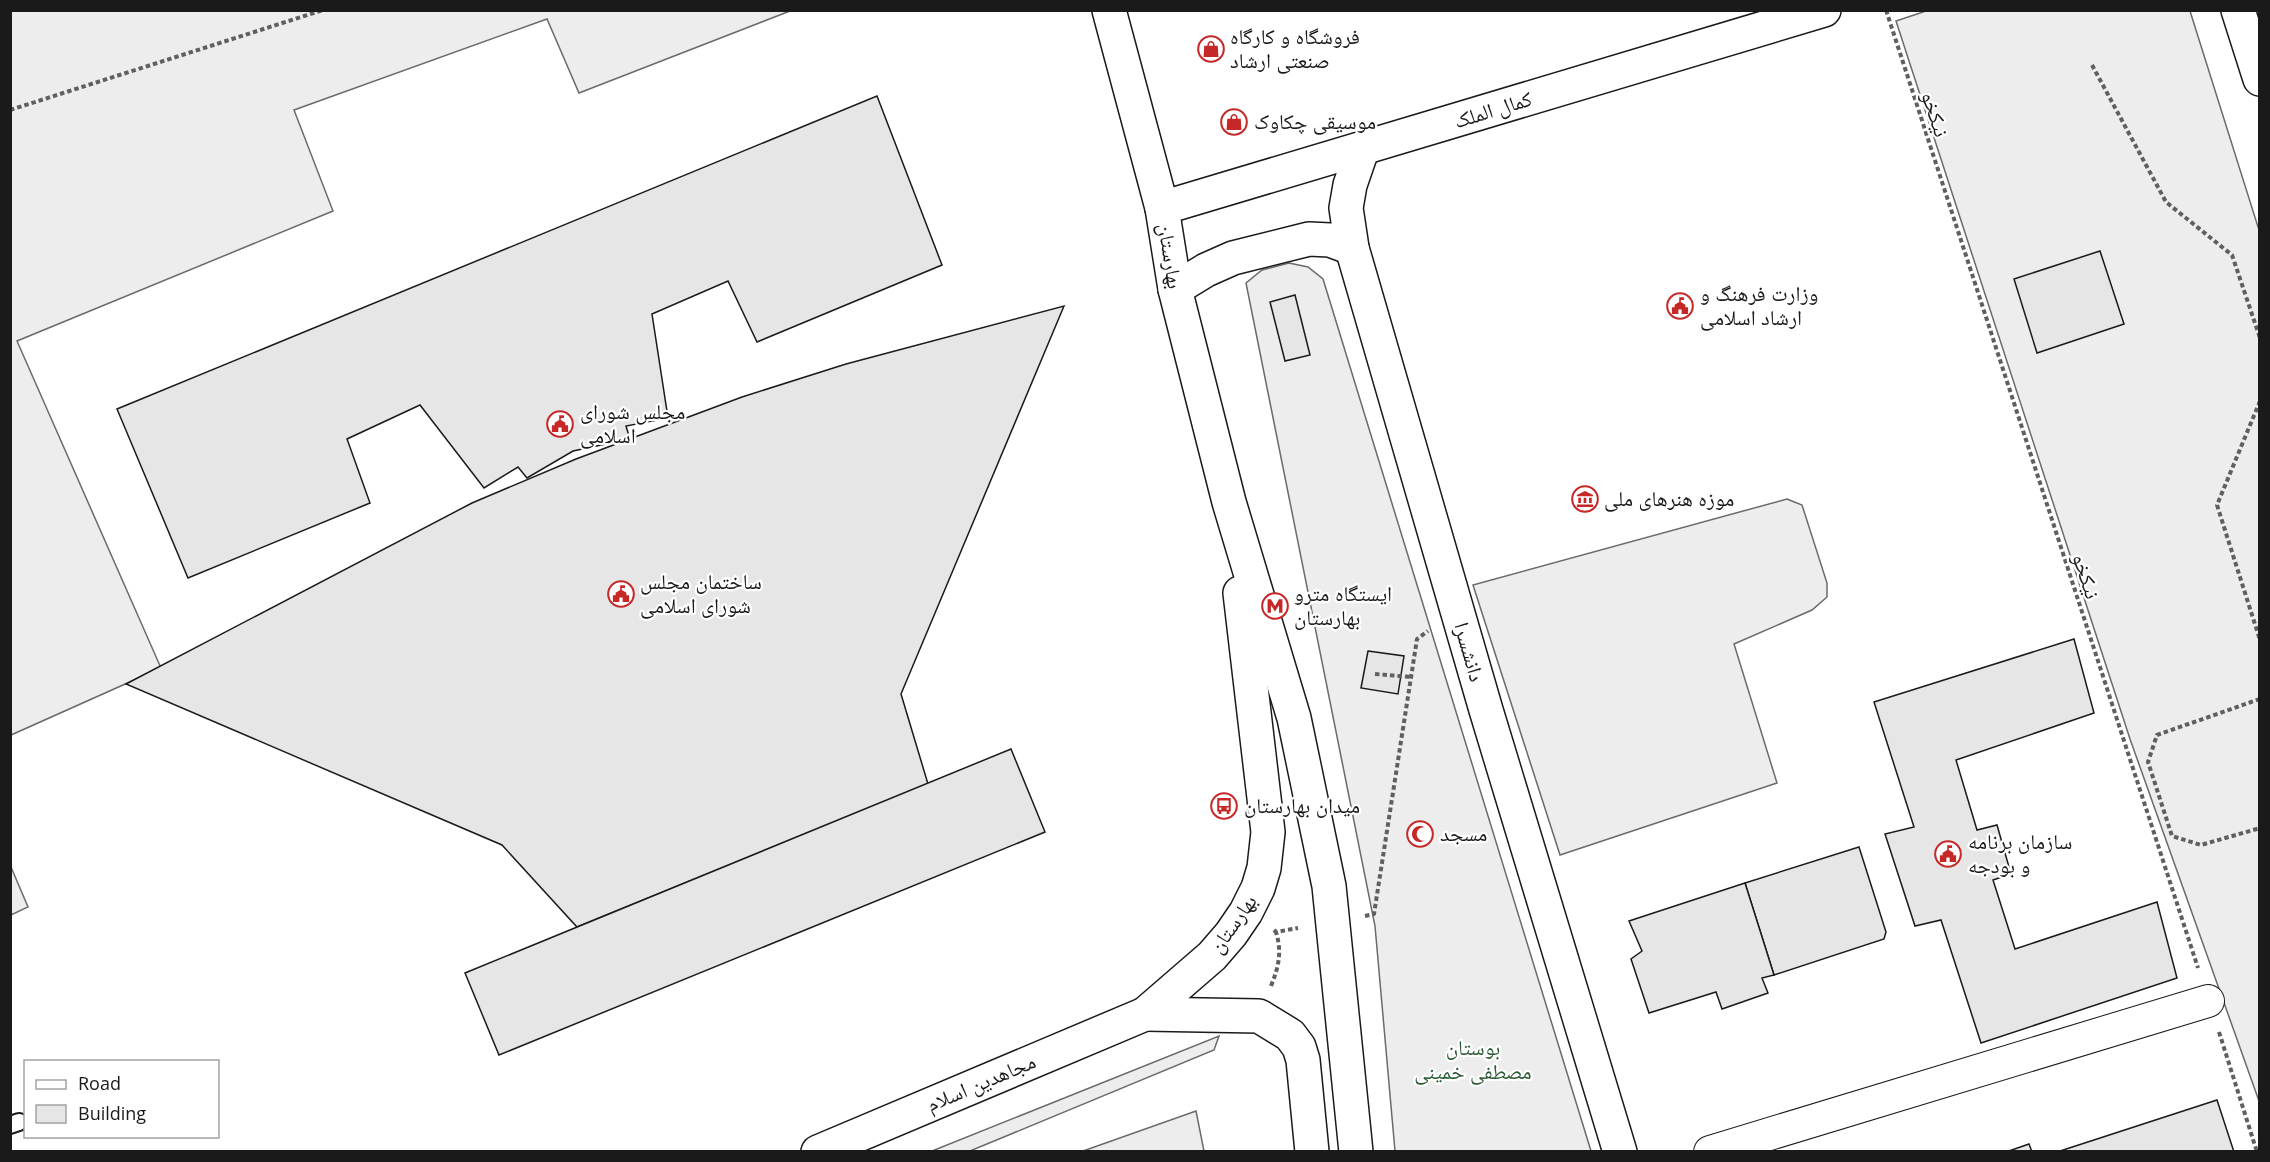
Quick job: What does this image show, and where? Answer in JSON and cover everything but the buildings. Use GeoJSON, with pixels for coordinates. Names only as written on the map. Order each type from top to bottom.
{"type":"FeatureCollection","features":[{"type":"Feature","properties":{"kind":"main road","name":"بهارستان"},"geometry":{"type":"LineString","coordinates":[[1109,10],[1162,208],[1174,289],[1228,502],[1294,718],[1329,886],[1356,1152]]}},
{"type":"Feature","properties":{"kind":"main road","name":"کمال الملک"},"geometry":{"type":"LineString","coordinates":[[1162,208],[1824,10]]}},
{"type":"Feature","properties":{"kind":"main road"},"geometry":{"type":"LineString","coordinates":[[2238,10],[2259,79]]}},
{"type":"Feature","properties":{"kind":"main road","name":"دانشسرا"},"geometry":{"type":"LineString","coordinates":[[1362,150],[1350,185],[1346,208],[1352,248],[1486,710],[1620,1152]]}},
{"type":"Feature","properties":{"kind":"main road"},"geometry":{"type":"LineString","coordinates":[[1174,289],[1206,270],[1233,258],[1309,239],[1330,240],[1352,248]]}},
{"type":"Feature","properties":{"kind":"main road","name":"بهارستان"},"geometry":{"type":"LineString","coordinates":[[1144,1014],[1212,956],[1231,934],[1258,888],[1264,868],[1268,813],[1228,502]]}},
{"type":"Feature","properties":{"kind":"main road"},"geometry":{"type":"LineString","coordinates":[[1144,1014],[1259,1016],[1290,1035],[1299,1047],[1303,1060],[1312,1152]]}},
{"type":"Feature","properties":{"kind":"main road","name":"مجاهدین اسلام"},"geometry":{"type":"LineString","coordinates":[[818,1152],[1144,1014]]}},
{"type":"Feature","properties":{"kind":"street"},"geometry":{"type":"LineString","coordinates":[[1710,1152],[2208,1001]]}},
{"type":"Feature","properties":{"kind":"path"},"geometry":{"type":"LineString","coordinates":[[10,110],[323,10]]}},
{"type":"Feature","properties":{"kind":"path","name":"نیکخو"},"geometry":{"type":"LineString","coordinates":[[1886,10],[2257,1152]]}},
{"type":"Feature","properties":{"kind":"path"},"geometry":{"type":"LineString","coordinates":[[2092,66],[2166,202],[2232,255],[2259,338]]}},
{"type":"Feature","properties":{"kind":"path"},"geometry":{"type":"LineString","coordinates":[[2259,401],[2217,505],[2259,640]]}},
{"type":"Feature","properties":{"kind":"path"},"geometry":{"type":"LineString","coordinates":[[1276,932],[1374,914],[1417,639],[1458,610]]}},
{"type":"Feature","properties":{"kind":"path"},"geometry":{"type":"LineString","coordinates":[[1375,674],[1411,677]]}},
{"type":"Feature","properties":{"kind":"path"},"geometry":{"type":"LineString","coordinates":[[2259,699],[2157,735],[2148,762],[2172,836],[2201,844],[2259,828]]}},
{"type":"Feature","properties":{"kind":"path"},"geometry":{"type":"LineString","coordinates":[[1246,912],[1276,932],[1281,949],[1278,970],[1259,1016]]}},
{"type":"Feature","properties":{"kind":"shaded area"},"geometry":{"type":"Polygon","coordinates":[[[1929,10],[2190,11],[2259,230],[2259,1101],[2130,739],[1896,21],[1929,10]]]}},
{"type":"Feature","properties":{"kind":"shaded area"},"geometry":{"type":"Polygon","coordinates":[[[10,11],[790,11],[579,93],[547,19],[294,110],[333,211],[17,341],[161,668],[11,735],[10,11]]]}},
{"type":"Feature","properties":{"kind":"shaded area","name":"بوستان مصطفی خمینی"},"geometry":{"type":"Polygon","coordinates":[[[1289,263],[1308,267],[1323,279],[1591,1151],[1395,1151],[1375,926],[1246,283],[1262,270],[1289,263]]]}},
{"type":"Feature","properties":{"kind":"shaded area"},"geometry":{"type":"Polygon","coordinates":[[[1787,499],[1802,505],[1827,583],[1827,597],[1812,610],[1734,644],[1777,783],[1560,855],[1473,585],[1787,499]]]}},
{"type":"Feature","properties":{"kind":"shaded area"},"geometry":{"type":"Polygon","coordinates":[[[11,867],[28,907],[10,915],[11,867]]]}},
{"type":"Feature","properties":{"kind":"shaded area"},"geometry":{"type":"Polygon","coordinates":[[[1219,1036],[1214,1050],[970,1151],[932,1151],[1219,1036]]]}},
{"type":"Feature","properties":{"kind":"shaded area"},"geometry":{"type":"Polygon","coordinates":[[[1196,1111],[1204,1151],[1083,1151],[1196,1111]]]}},
{"type":"Feature","properties":{"kind":"place","name":"فروشگاه و کارگاه صنعتی ارشاد"},"geometry":{"type":"Point","coordinates":[1211,49]}},
{"type":"Feature","properties":{"kind":"place","name":"موسیقی چکاوک"},"geometry":{"type":"Point","coordinates":[1234,122]}},
{"type":"Feature","properties":{"kind":"place","name":"وزارت فرهنگ و ارشاد اسلامی"},"geometry":{"type":"Point","coordinates":[1680,306]}},
{"type":"Feature","properties":{"kind":"place","name":"مجلس شورای اسلامی"},"geometry":{"type":"Point","coordinates":[560,424]}},
{"type":"Feature","properties":{"kind":"place","name":"موزه هنرهای ملی"},"geometry":{"type":"Point","coordinates":[1585,499]}},
{"type":"Feature","properties":{"kind":"place","name":"ساختمان مجلس شورای اسلامی"},"geometry":{"type":"Point","coordinates":[621,594]}},
{"type":"Feature","properties":{"kind":"place","name":"ایستگاه مترو بهارستان"},"geometry":{"type":"Point","coordinates":[1275,606]}},
{"type":"Feature","properties":{"kind":"place","name":"میدان بهارستان"},"geometry":{"type":"Point","coordinates":[1224,806]}},
{"type":"Feature","properties":{"kind":"place","name":"مسجد"},"geometry":{"type":"Point","coordinates":[1420,834]}},
{"type":"Feature","properties":{"kind":"place","name":"سازمان برنامه و بودجه"},"geometry":{"type":"Point","coordinates":[1948,854]}}]}
